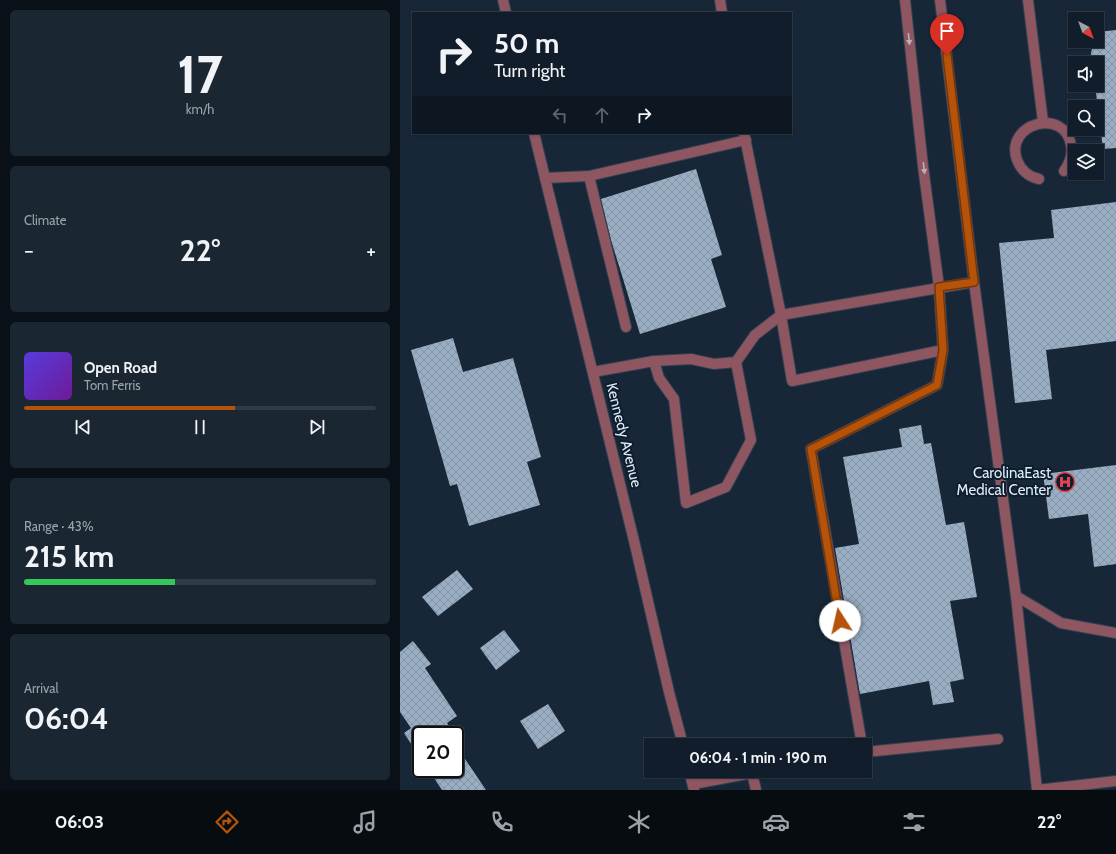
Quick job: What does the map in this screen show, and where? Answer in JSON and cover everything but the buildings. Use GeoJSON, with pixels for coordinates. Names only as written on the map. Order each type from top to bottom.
{"type":"FeatureCollection","features":[{"type":"Feature","properties":{"kind":"street"},"geometry":{"type":"LineString","coordinates":[[503,0],[506,12]]}},
{"type":"Feature","properties":{"kind":"street"},"geometry":{"type":"LineString","coordinates":[[720,0],[722,12]]}},
{"type":"Feature","properties":{"kind":"street"},"geometry":{"type":"LineString","coordinates":[[861,738],[811,449],[937,385],[943,350],[939,287],[923,166],[905,0]]}},
{"type":"Feature","properties":{"kind":"street"},"geometry":{"type":"LineString","coordinates":[[940,0],[974,282],[1016,596],[1037,790],[1116,781]]}},
{"type":"Feature","properties":{"kind":"street"},"geometry":{"type":"LineString","coordinates":[[1028,0],[1043,122]]}},
{"type":"Feature","properties":{"kind":"street"},"geometry":{"type":"LineString","coordinates":[[1039,179],[1033,178],[1025,172],[1019,165],[1016,156],[1016,146],[1019,137],[1025,130],[1034,124],[1043,122],[1052,124],[1067,134],[1071,142],[1072,151],[1071,160],[1064,171]]}},
{"type":"Feature","properties":{"kind":"street","name":"Kennedy Avenue"},"geometry":{"type":"LineString","coordinates":[[534,134],[681,738]]}},
{"type":"Feature","properties":{"kind":"street"},"geometry":{"type":"LineString","coordinates":[[545,178],[589,176],[745,137],[781,315],[792,381],[943,350]]}},
{"type":"Feature","properties":{"kind":"street"},"geometry":{"type":"LineString","coordinates":[[589,176],[626,328]]}},
{"type":"Feature","properties":{"kind":"street"},"geometry":{"type":"LineString","coordinates":[[654,361],[659,378],[674,399],[686,503],[726,487],[751,440],[736,362],[755,335],[781,315],[974,282]]}},
{"type":"Feature","properties":{"kind":"street"},"geometry":{"type":"LineString","coordinates":[[593,372],[654,361],[691,359],[714,364],[736,362]]}},
{"type":"Feature","properties":{"kind":"street"},"geometry":{"type":"LineString","coordinates":[[1016,596],[1061,623],[1116,633]]}},
{"type":"Feature","properties":{"kind":"street"},"geometry":{"type":"LineString","coordinates":[[872,751],[998,739]]}},
{"type":"Feature","properties":{"kind":"street"},"geometry":{"type":"LineString","coordinates":[[694,787],[731,778]]}},
{"type":"Feature","properties":{"kind":"street"},"geometry":{"type":"LineString","coordinates":[[753,778],[756,790]]}},
{"type":"Feature","properties":{"kind":"place","name":"CarolinaEast Medical Center"},"geometry":{"type":"Point","coordinates":[1065,482]}},
{"type":"Feature","properties":{"kind":"route"},"geometry":{"type":"LineString","coordinates":[[840,621],[811,449],[937,385],[943,350],[939,287],[974,282],[947,55]]}}]}
